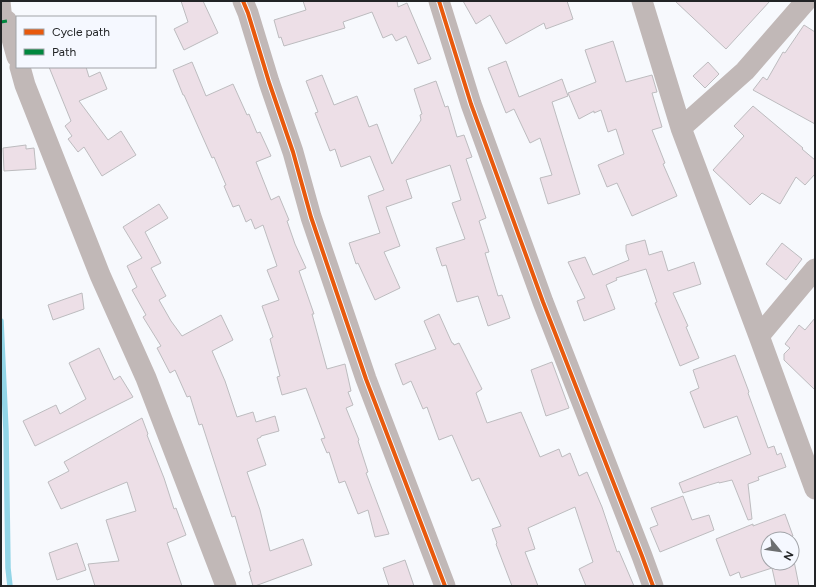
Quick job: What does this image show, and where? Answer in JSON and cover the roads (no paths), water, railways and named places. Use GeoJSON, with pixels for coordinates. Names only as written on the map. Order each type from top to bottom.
{"type":"FeatureCollection","features":[{"type":"Feature","properties":{"kind":"street"},"geometry":{"type":"LineString","coordinates":[[243,1],[293,152],[311,217],[366,379],[445,586]]}},
{"type":"Feature","properties":{"kind":"street"},"geometry":{"type":"LineString","coordinates":[[439,1],[471,104],[543,302],[653,586]]}},
{"type":"Feature","properties":{"kind":"street"},"geometry":{"type":"LineString","coordinates":[[642,1],[681,128],[815,489]]}},
{"type":"Feature","properties":{"kind":"street"},"geometry":{"type":"LineString","coordinates":[[681,128],[745,71],[806,1]]}},
{"type":"Feature","properties":{"kind":"street"},"geometry":{"type":"LineString","coordinates":[[7,21],[16,52]]}},
{"type":"Feature","properties":{"kind":"street"},"geometry":{"type":"LineString","coordinates":[[20,68],[25,85],[100,275],[146,378],[226,586]]}},
{"type":"Feature","properties":{"kind":"street"},"geometry":{"type":"LineString","coordinates":[[759,336],[815,269]]}},
{"type":"Feature","properties":{"kind":"lane"},"geometry":{"type":"LineString","coordinates":[[5,1],[7,21]]}},
{"type":"Feature","properties":{"kind":"waterway"},"geometry":{"type":"LineString","coordinates":[[1,321],[6,431],[8,568],[10,586]]}}]}
